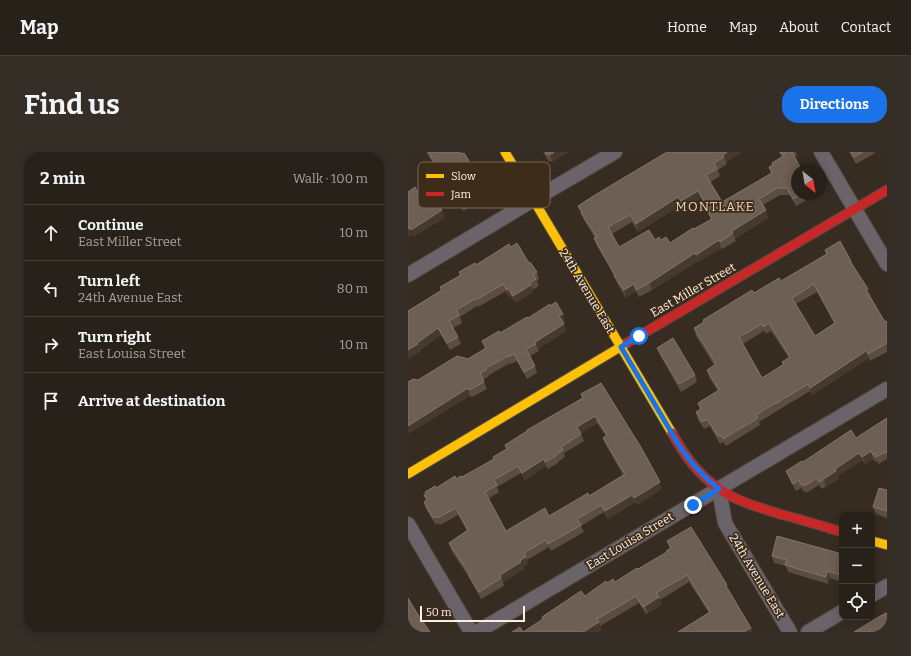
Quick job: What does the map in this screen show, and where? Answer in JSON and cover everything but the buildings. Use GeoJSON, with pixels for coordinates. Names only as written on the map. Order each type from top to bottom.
{"type":"FeatureCollection","features":[{"type":"Feature","properties":{"kind":"street","name":"24th Avenue East"},"geometry":{"type":"LineString","coordinates":[[505,152],[511,162]]}},
{"type":"Feature","properties":{"kind":"street"},"geometry":{"type":"LineString","coordinates":[[550,190],[615,152]]}},
{"type":"Feature","properties":{"kind":"street"},"geometry":{"type":"LineString","coordinates":[[821,152],[887,264]]}},
{"type":"Feature","properties":{"kind":"street","name":"East Miller Street"},"geometry":{"type":"LineString","coordinates":[[408,474],[887,190]]}},
{"type":"Feature","properties":{"kind":"street"},"geometry":{"type":"LineString","coordinates":[[408,275],[520,208]]}},
{"type":"Feature","properties":{"kind":"street","name":"24th Avenue East"},"geometry":{"type":"LineString","coordinates":[[538,208],[688,459],[697,470],[719,489],[725,523],[790,632]]}},
{"type":"Feature","properties":{"kind":"street","name":"East Louisa Street"},"geometry":{"type":"LineString","coordinates":[[477,632],[887,389]]}},
{"type":"Feature","properties":{"kind":"street"},"geometry":{"type":"LineString","coordinates":[[719,489],[747,504],[839,531]]}},
{"type":"Feature","properties":{"kind":"street"},"geometry":{"type":"LineString","coordinates":[[408,524],[470,632]]}},
{"type":"Feature","properties":{"kind":"street"},"geometry":{"type":"LineString","coordinates":[[875,542],[887,545]]}},
{"type":"Feature","properties":{"kind":"street"},"geometry":{"type":"LineString","coordinates":[[875,593],[887,586]]}},
{"type":"Feature","properties":{"kind":"street"},"geometry":{"type":"LineString","coordinates":[[808,632],[839,614]]}},
{"type":"Feature","properties":{"kind":"traffic: slow"},"geometry":{"type":"LineString","coordinates":[[505,152],[511,162]]}},
{"type":"Feature","properties":{"kind":"traffic: slow"},"geometry":{"type":"LineString","coordinates":[[538,208],[672,433]]}},
{"type":"Feature","properties":{"kind":"traffic: slow"},"geometry":{"type":"LineString","coordinates":[[408,474],[627,343]]}},
{"type":"Feature","properties":{"kind":"traffic: slow"},"geometry":{"type":"LineString","coordinates":[[875,542],[887,545]]}},
{"type":"Feature","properties":{"kind":"traffic: jam"},"geometry":{"type":"LineString","coordinates":[[627,343],[887,190]]}},
{"type":"Feature","properties":{"kind":"traffic: jam"},"geometry":{"type":"LineString","coordinates":[[672,433],[684,453],[698,471],[726,493],[753,506],[839,531]]}},
{"type":"Feature","properties":{"kind":"district","name":"MONTLAKE"},"geometry":{"type":"Point","coordinates":[715,206]}},
{"type":"Feature","properties":{"kind":"route"},"geometry":{"type":"LineString","coordinates":[[639,336],[621,347],[688,459],[697,470],[719,489],[693,505]]}}]}
